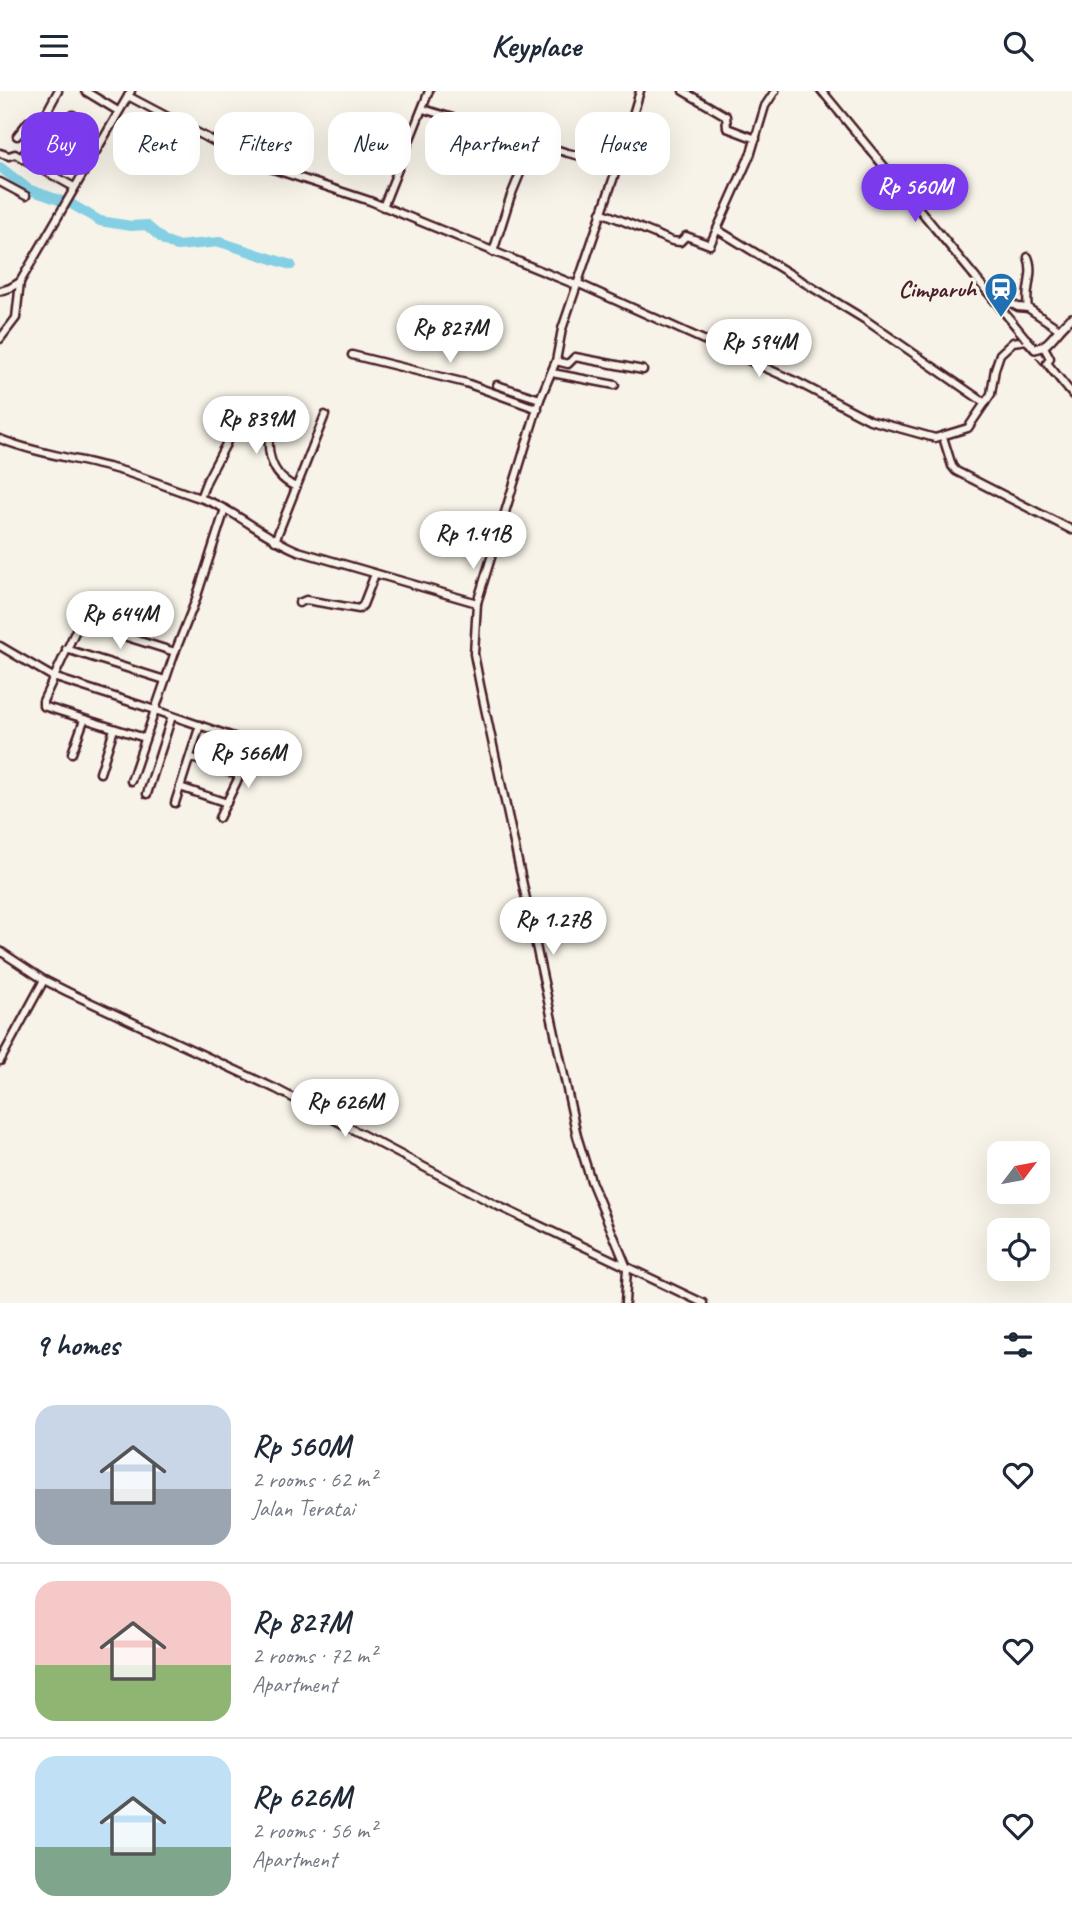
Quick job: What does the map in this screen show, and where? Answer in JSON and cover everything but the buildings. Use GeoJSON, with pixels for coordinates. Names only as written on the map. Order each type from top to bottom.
{"type":"FeatureCollection","features":[{"type":"Feature","properties":{"kind":"street"},"geometry":{"type":"LineString","coordinates":[[47,112],[58,91]]}},
{"type":"Feature","properties":{"kind":"street"},"geometry":{"type":"LineString","coordinates":[[85,91],[118,111]]}},
{"type":"Feature","properties":{"kind":"street"},"geometry":{"type":"LineString","coordinates":[[383,207],[429,91]]}},
{"type":"Feature","properties":{"kind":"street"},"geometry":{"type":"LineString","coordinates":[[634,112],[640,91]]}},
{"type":"Feature","properties":{"kind":"street"},"geometry":{"type":"LineString","coordinates":[[683,91],[726,116],[727,128],[756,139]]}},
{"type":"Feature","properties":{"kind":"street"},"geometry":{"type":"LineString","coordinates":[[601,212],[677,243],[686,236],[710,245],[756,139],[765,106],[775,91]]}},
{"type":"Feature","properties":{"kind":"street"},"geometry":{"type":"LineString","coordinates":[[822,91],[1035,349],[1045,348],[1059,329],[1072,318]]}},
{"type":"Feature","properties":{"kind":"street"},"geometry":{"type":"LineString","coordinates":[[99,144],[130,93],[255,163],[383,207],[576,284],[797,382],[870,420],[935,438],[968,428],[991,394],[1000,354],[1013,342],[1027,340]]}},
{"type":"Feature","properties":{"kind":"street"},"geometry":{"type":"LineString","coordinates":[[423,109],[433,112]]}},
{"type":"Feature","properties":{"kind":"street"},"geometry":{"type":"LineString","coordinates":[[17,136],[21,130]]}},
{"type":"Feature","properties":{"kind":"street"},"geometry":{"type":"LineString","coordinates":[[0,153],[9,156],[15,154],[21,157]]}},
{"type":"Feature","properties":{"kind":"street"},"geometry":{"type":"LineString","coordinates":[[52,175],[74,187]]}},
{"type":"Feature","properties":{"kind":"street"},"geometry":{"type":"LineString","coordinates":[[0,339],[15,320],[20,282],[43,246],[81,175]]}},
{"type":"Feature","properties":{"kind":"street"},"geometry":{"type":"LineString","coordinates":[[493,253],[519,175]]}},
{"type":"Feature","properties":{"kind":"street"},"geometry":{"type":"LineString","coordinates":[[614,175],[576,284],[556,361],[540,400],[477,603],[474,641],[478,675],[569,1101],[591,1181],[627,1268],[625,1303]]}},
{"type":"Feature","properties":{"kind":"street"},"geometry":{"type":"LineString","coordinates":[[0,182],[26,196]]}},
{"type":"Feature","properties":{"kind":"street"},"geometry":{"type":"LineString","coordinates":[[718,230],[864,319],[985,403]]}},
{"type":"Feature","properties":{"kind":"street"},"geometry":{"type":"LineString","coordinates":[[1028,257],[1031,273],[1027,295],[1028,308]]}},
{"type":"Feature","properties":{"kind":"street"},"geometry":{"type":"LineString","coordinates":[[0,291],[20,282]]}},
{"type":"Feature","properties":{"kind":"street"},"geometry":{"type":"LineString","coordinates":[[1003,299],[1024,309],[1028,308],[1059,329]]}},
{"type":"Feature","properties":{"kind":"street"},"geometry":{"type":"LineString","coordinates":[[1045,348],[1049,356],[1046,363],[1072,394]]}},
{"type":"Feature","properties":{"kind":"street"},"geometry":{"type":"LineString","coordinates":[[352,355],[466,383],[538,409]]}},
{"type":"Feature","properties":{"kind":"street"},"geometry":{"type":"LineString","coordinates":[[556,361],[568,364],[575,357],[643,370]]}},
{"type":"Feature","properties":{"kind":"street"},"geometry":{"type":"LineString","coordinates":[[552,373],[615,386]]}},
{"type":"Feature","properties":{"kind":"street"},"geometry":{"type":"LineString","coordinates":[[496,386],[540,400]]}},
{"type":"Feature","properties":{"kind":"street"},"geometry":{"type":"LineString","coordinates":[[277,403],[269,427],[270,457],[278,474],[296,487]]}},
{"type":"Feature","properties":{"kind":"street"},"geometry":{"type":"LineString","coordinates":[[200,498],[226,444],[237,407]]}},
{"type":"Feature","properties":{"kind":"street"},"geometry":{"type":"LineString","coordinates":[[275,541],[325,415]]}},
{"type":"Feature","properties":{"kind":"street"},"geometry":{"type":"LineString","coordinates":[[943,437],[956,471],[1072,530]]}},
{"type":"Feature","properties":{"kind":"street"},"geometry":{"type":"LineString","coordinates":[[0,439],[39,452],[120,471],[200,498],[225,509],[275,541],[298,551],[477,603]]}},
{"type":"Feature","properties":{"kind":"street"},"geometry":{"type":"LineString","coordinates":[[131,781],[225,509]]}},
{"type":"Feature","properties":{"kind":"street"},"geometry":{"type":"LineString","coordinates":[[299,603],[306,600],[359,609],[375,574]]}},
{"type":"Feature","properties":{"kind":"street"},"geometry":{"type":"LineString","coordinates":[[89,602],[53,677],[43,706],[145,738]]}},
{"type":"Feature","properties":{"kind":"street"},"geometry":{"type":"LineString","coordinates":[[79,622],[175,652]]}},
{"type":"Feature","properties":{"kind":"street"},"geometry":{"type":"LineString","coordinates":[[0,646],[53,677],[257,745]]}},
{"type":"Feature","properties":{"kind":"street"},"geometry":{"type":"LineString","coordinates":[[66,649],[165,680]]}},
{"type":"Feature","properties":{"kind":"street"},"geometry":{"type":"LineString","coordinates":[[146,795],[172,716]]}},
{"type":"Feature","properties":{"kind":"street"},"geometry":{"type":"LineString","coordinates":[[72,753],[84,720]]}},
{"type":"Feature","properties":{"kind":"street"},"geometry":{"type":"LineString","coordinates":[[175,803],[200,725]]}},
{"type":"Feature","properties":{"kind":"street"},"geometry":{"type":"LineString","coordinates":[[100,773],[114,729]]}},
{"type":"Feature","properties":{"kind":"street"},"geometry":{"type":"LineString","coordinates":[[190,757],[237,774],[239,779],[219,818]]}},
{"type":"Feature","properties":{"kind":"street"},"geometry":{"type":"LineString","coordinates":[[180,787],[227,803]]}},
{"type":"Feature","properties":{"kind":"street"},"geometry":{"type":"LineString","coordinates":[[0,951],[44,980],[276,1089],[496,1205],[703,1303]]}},
{"type":"Feature","properties":{"kind":"street"},"geometry":{"type":"LineString","coordinates":[[0,1061],[44,980]]}},
{"type":"Feature","properties":{"kind":"waterway"},"geometry":{"type":"LineString","coordinates":[[0,167],[28,189],[73,205],[100,221],[131,226],[146,225],[165,241],[177,246],[220,242],[291,265]]}},
{"type":"Feature","properties":{"kind":"railway"},"geometry":{"type":"LineString","coordinates":[[816,91],[1072,401]]}},
{"type":"Feature","properties":{"kind":"place","name":"Cimparuh"},"geometry":{"type":"Point","coordinates":[1001,319]}}]}
